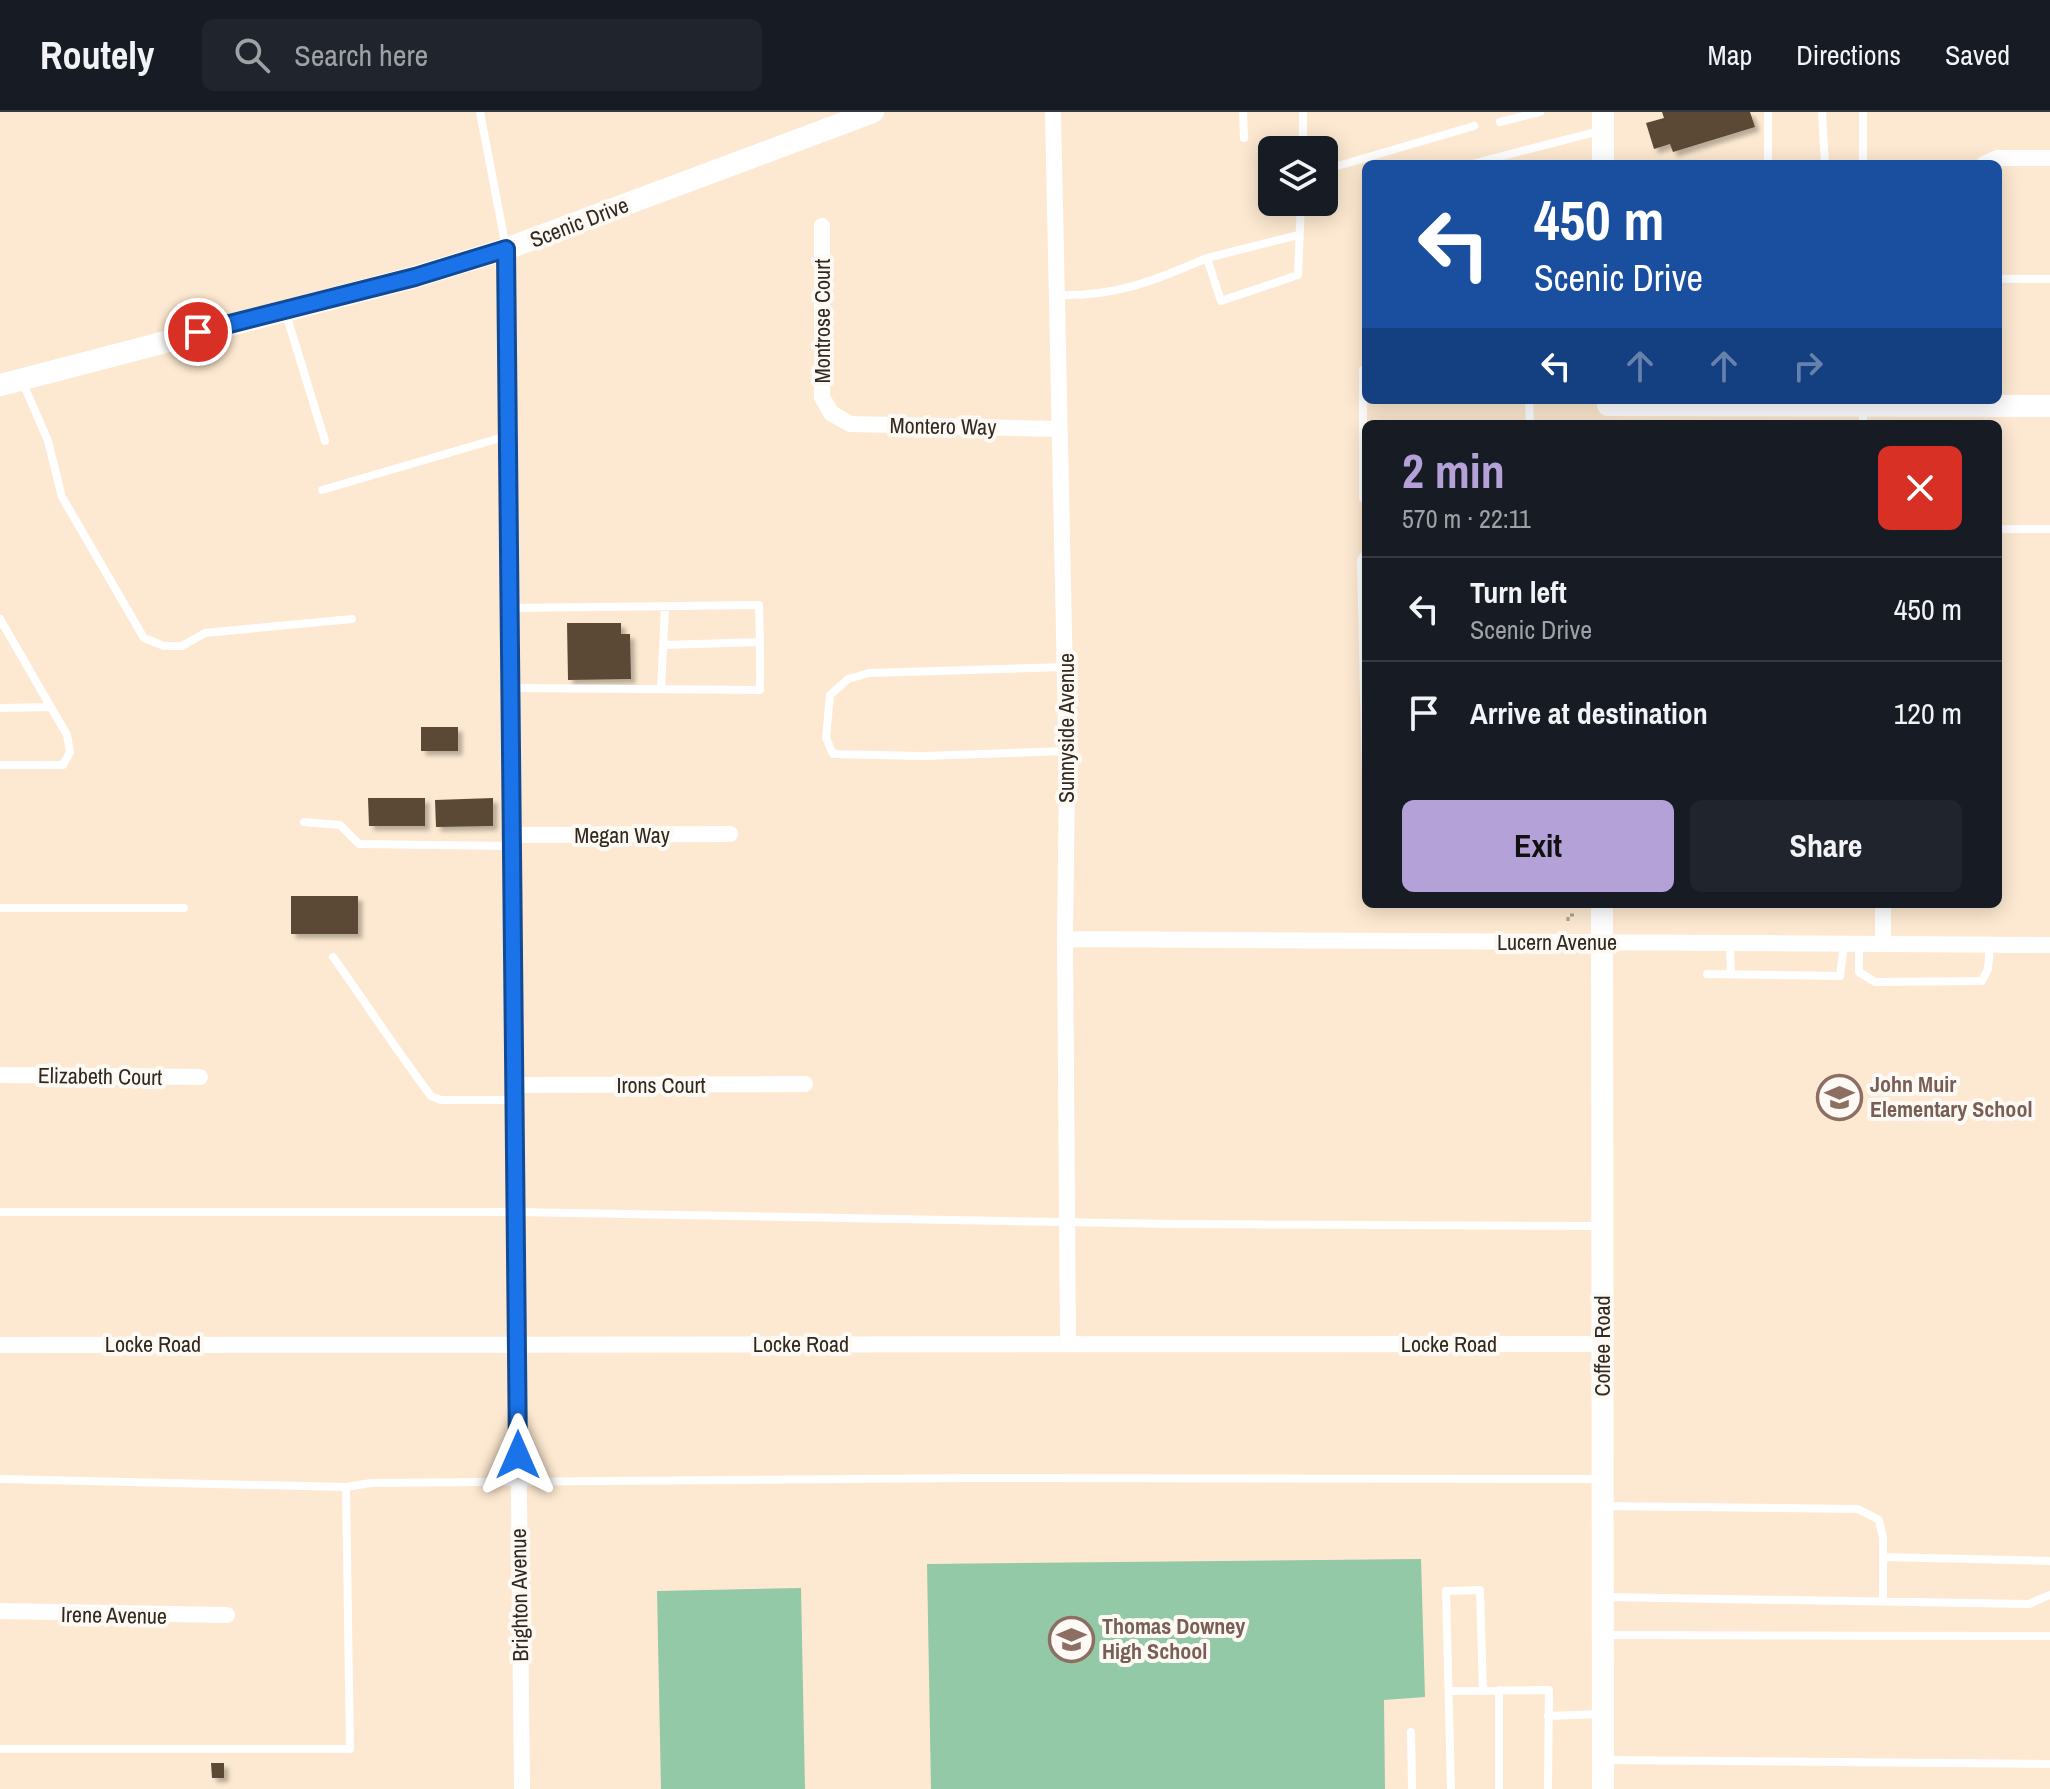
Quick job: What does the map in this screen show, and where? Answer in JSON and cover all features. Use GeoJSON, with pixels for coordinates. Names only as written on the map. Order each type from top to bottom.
{"type":"FeatureCollection","features":[{"type":"Feature","properties":{"kind":"main road","name":"Scenic Drive"},"geometry":{"type":"LineString","coordinates":[[11,381],[415,277],[506,249],[873,112]]}},
{"type":"Feature","properties":{"kind":"main road"},"geometry":{"type":"LineString","coordinates":[[1603,121],[1603,160]]}},
{"type":"Feature","properties":{"kind":"main road"},"geometry":{"type":"LineString","coordinates":[[1608,410],[1863,410],[1957,404]]}},
{"type":"Feature","properties":{"kind":"main road"},"geometry":{"type":"LineString","coordinates":[[1999,404],[2050,406]]}},
{"type":"Feature","properties":{"kind":"main road","name":"Coffee Road"},"geometry":{"type":"LineString","coordinates":[[1602,908],[1603,1789]]}},
{"type":"Feature","properties":{"kind":"street","name":"Sunnyside Avenue"},"geometry":{"type":"LineString","coordinates":[[1053,112],[1067,751],[1068,1344]]}},
{"type":"Feature","properties":{"kind":"street"},"geometry":{"type":"LineString","coordinates":[[1993,160],[2050,158]]}},
{"type":"Feature","properties":{"kind":"street","name":"Montrose Court"},"geometry":{"type":"LineString","coordinates":[[822,226],[822,397],[831,413]]}},
{"type":"Feature","properties":{"kind":"street","name":"Brighton Avenue"},"geometry":{"type":"LineString","coordinates":[[506,249],[522,1789]]}},
{"type":"Feature","properties":{"kind":"street","name":"Montero Way"},"geometry":{"type":"LineString","coordinates":[[831,413],[850,424],[1058,429]]}},
{"type":"Feature","properties":{"kind":"street","name":"Megan Way"},"geometry":{"type":"LineString","coordinates":[[514,841],[730,834]]}},
{"type":"Feature","properties":{"kind":"street"},"geometry":{"type":"LineString","coordinates":[[1883,908],[1883,944]]}},
{"type":"Feature","properties":{"kind":"street","name":"Lucern Avenue"},"geometry":{"type":"LineString","coordinates":[[1065,939],[2050,945]]}},
{"type":"Feature","properties":{"kind":"street","name":"Elizabeth Court"},"geometry":{"type":"LineString","coordinates":[[0,1075],[200,1077]]}},
{"type":"Feature","properties":{"kind":"street","name":"Irons Court"},"geometry":{"type":"LineString","coordinates":[[516,1093],[805,1084]]}},
{"type":"Feature","properties":{"kind":"street","name":"Locke Road"},"geometry":{"type":"LineString","coordinates":[[0,1345],[1602,1344]]}},
{"type":"Feature","properties":{"kind":"street","name":"Irene Avenue"},"geometry":{"type":"LineString","coordinates":[[0,1611],[123,1616],[227,1615]]}},
{"type":"Feature","properties":{"kind":"lane"},"geometry":{"type":"LineString","coordinates":[[480,112],[506,249]]}},
{"type":"Feature","properties":{"kind":"lane"},"geometry":{"type":"LineString","coordinates":[[1243,112],[1244,138]]}},
{"type":"Feature","properties":{"kind":"lane"},"geometry":{"type":"LineString","coordinates":[[1303,112],[1303,136]]}},
{"type":"Feature","properties":{"kind":"lane"},"geometry":{"type":"LineString","coordinates":[[1500,122],[1540,112]]}},
{"type":"Feature","properties":{"kind":"lane"},"geometry":{"type":"LineString","coordinates":[[1768,112],[1768,160]]}},
{"type":"Feature","properties":{"kind":"lane"},"geometry":{"type":"LineString","coordinates":[[1822,112],[1825,160]]}},
{"type":"Feature","properties":{"kind":"lane"},"geometry":{"type":"LineString","coordinates":[[1863,112],[1863,160]]}},
{"type":"Feature","properties":{"kind":"lane"},"geometry":{"type":"LineString","coordinates":[[1484,160],[1603,121]]}},
{"type":"Feature","properties":{"kind":"lane"},"geometry":{"type":"LineString","coordinates":[[1338,166],[1474,126]]}},
{"type":"Feature","properties":{"kind":"lane"},"geometry":{"type":"LineString","coordinates":[[1207,258],[1221,301],[1298,275],[1300,216]]}},
{"type":"Feature","properties":{"kind":"lane"},"geometry":{"type":"LineString","coordinates":[[1056,295],[1091,296],[1140,287],[1207,258],[1298,235]]}},
{"type":"Feature","properties":{"kind":"lane"},"geometry":{"type":"LineString","coordinates":[[2002,279],[2050,279]]}},
{"type":"Feature","properties":{"kind":"lane"},"geometry":{"type":"LineString","coordinates":[[285,310],[325,441]]}},
{"type":"Feature","properties":{"kind":"lane"},"geometry":{"type":"LineString","coordinates":[[11,381],[48,441],[62,497],[144,638],[164,646],[182,646],[205,633],[352,619]]}},
{"type":"Feature","properties":{"kind":"lane"},"geometry":{"type":"LineString","coordinates":[[322,490],[508,435]]}},
{"type":"Feature","properties":{"kind":"lane"},"geometry":{"type":"LineString","coordinates":[[2002,529],[2050,529]]}},
{"type":"Feature","properties":{"kind":"lane"},"geometry":{"type":"LineString","coordinates":[[1362,559],[1362,605]]}},
{"type":"Feature","properties":{"kind":"lane"},"geometry":{"type":"LineString","coordinates":[[511,608],[759,605],[760,642],[760,690],[512,688]]}},
{"type":"Feature","properties":{"kind":"lane"},"geometry":{"type":"LineString","coordinates":[[661,689],[665,608]]}},
{"type":"Feature","properties":{"kind":"lane"},"geometry":{"type":"LineString","coordinates":[[0,619],[67,735],[70,752],[63,765],[0,765]]}},
{"type":"Feature","properties":{"kind":"lane"},"geometry":{"type":"LineString","coordinates":[[664,645],[760,642]]}},
{"type":"Feature","properties":{"kind":"lane"},"geometry":{"type":"LineString","coordinates":[[1065,667],[869,673],[848,679],[830,695],[826,738],[833,754],[922,756],[1067,751]]}},
{"type":"Feature","properties":{"kind":"lane"},"geometry":{"type":"LineString","coordinates":[[0,708],[50,707]]}},
{"type":"Feature","properties":{"kind":"lane"},"geometry":{"type":"LineString","coordinates":[[304,822],[340,825],[359,844],[514,841]]}},
{"type":"Feature","properties":{"kind":"lane"},"geometry":{"type":"LineString","coordinates":[[0,908],[184,908]]}},
{"type":"Feature","properties":{"kind":"lane"},"geometry":{"type":"LineString","coordinates":[[1730,943],[1731,974]]}},
{"type":"Feature","properties":{"kind":"lane"},"geometry":{"type":"LineString","coordinates":[[1852,944],[1859,972],[1875,982],[1982,981],[1988,969],[1990,945]]}},
{"type":"Feature","properties":{"kind":"lane"},"geometry":{"type":"LineString","coordinates":[[1707,974],[1840,976],[1852,944]]}},
{"type":"Feature","properties":{"kind":"lane"},"geometry":{"type":"LineString","coordinates":[[333,957],[366,1002],[378,1026],[431,1096],[441,1100],[516,1093]]}},
{"type":"Feature","properties":{"kind":"lane"},"geometry":{"type":"LineString","coordinates":[[0,1212],[516,1212],[1602,1226]]}},
{"type":"Feature","properties":{"kind":"lane"},"geometry":{"type":"LineString","coordinates":[[0,1479],[346,1487],[371,1483],[973,1478],[1602,1479]]}},
{"type":"Feature","properties":{"kind":"lane"},"geometry":{"type":"LineString","coordinates":[[0,1749],[350,1749],[346,1487]]}},
{"type":"Feature","properties":{"kind":"lane"},"geometry":{"type":"LineString","coordinates":[[1603,1506],[1858,1509],[1879,1520],[1883,1601]]}},
{"type":"Feature","properties":{"kind":"lane"},"geometry":{"type":"LineString","coordinates":[[1883,1557],[2050,1561]]}},
{"type":"Feature","properties":{"kind":"lane"},"geometry":{"type":"LineString","coordinates":[[1451,1789],[1446,1591],[1480,1590],[1483,1691]]}},
{"type":"Feature","properties":{"kind":"lane"},"geometry":{"type":"LineString","coordinates":[[1603,1597],[2029,1604],[2050,1595]]}},
{"type":"Feature","properties":{"kind":"lane"},"geometry":{"type":"LineString","coordinates":[[1603,1635],[2050,1636]]}},
{"type":"Feature","properties":{"kind":"lane"},"geometry":{"type":"LineString","coordinates":[[1499,1690],[1499,1789]]}},
{"type":"Feature","properties":{"kind":"lane"},"geometry":{"type":"LineString","coordinates":[[1449,1691],[1549,1690],[1548,1789]]}},
{"type":"Feature","properties":{"kind":"lane"},"geometry":{"type":"LineString","coordinates":[[1548,1716],[1603,1714]]}},
{"type":"Feature","properties":{"kind":"lane"},"geometry":{"type":"LineString","coordinates":[[1411,1732],[1412,1789]]}},
{"type":"Feature","properties":{"kind":"lane"},"geometry":{"type":"LineString","coordinates":[[1603,1760],[2050,1764]]}},
{"type":"Feature","properties":{"kind":"path"},"geometry":{"type":"LineString","coordinates":[[1568,921],[1568,915],[1576,915]]}},
{"type":"Feature","properties":{"kind":"green space"},"geometry":{"type":"Polygon","coordinates":[[[1421,1559],[1425,1697],[1384,1700],[1385,1789],[931,1789],[927,1564],[1421,1559]]]}},
{"type":"Feature","properties":{"kind":"green space"},"geometry":{"type":"Polygon","coordinates":[[[801,1588],[805,1789],[661,1789],[657,1591],[801,1588]]]}},
{"type":"Feature","properties":{"kind":"building"},"geometry":{"type":"Polygon","coordinates":[[[1662,112],[1750,112],[1755,127],[1673,152],[1670,144],[1654,149],[1646,123],[1664,118],[1662,112]]]}},
{"type":"Feature","properties":{"kind":"building"},"geometry":{"type":"Polygon","coordinates":[[[567,623],[621,623],[621,634],[630,634],[631,679],[568,680],[567,623]]]}},
{"type":"Feature","properties":{"kind":"building"},"geometry":{"type":"Polygon","coordinates":[[[421,727],[458,727],[458,751],[421,751],[421,727]]]}},
{"type":"Feature","properties":{"kind":"building"},"geometry":{"type":"Polygon","coordinates":[[[368,798],[425,798],[425,826],[369,826],[368,798]]]}},
{"type":"Feature","properties":{"kind":"building"},"geometry":{"type":"Polygon","coordinates":[[[493,798],[493,826],[436,827],[435,800],[493,798]]]}},
{"type":"Feature","properties":{"kind":"building"},"geometry":{"type":"Polygon","coordinates":[[[291,896],[358,896],[358,934],[291,934],[291,896]]]}},
{"type":"Feature","properties":{"kind":"building"},"geometry":{"type":"Polygon","coordinates":[[[211,1763],[224,1763],[224,1778],[212,1778],[211,1763]]]}},
{"type":"Feature","properties":{"kind":"place","name":"John Muir Elementary School"},"geometry":{"type":"Point","coordinates":[1839,1097]}},
{"type":"Feature","properties":{"kind":"place","name":"Thomas Downey High School"},"geometry":{"type":"Point","coordinates":[1071,1639]}},
{"type":"Feature","properties":{"kind":"route"},"geometry":{"type":"LineString","coordinates":[[198,332],[415,277],[506,249],[518,1455]]}}]}
